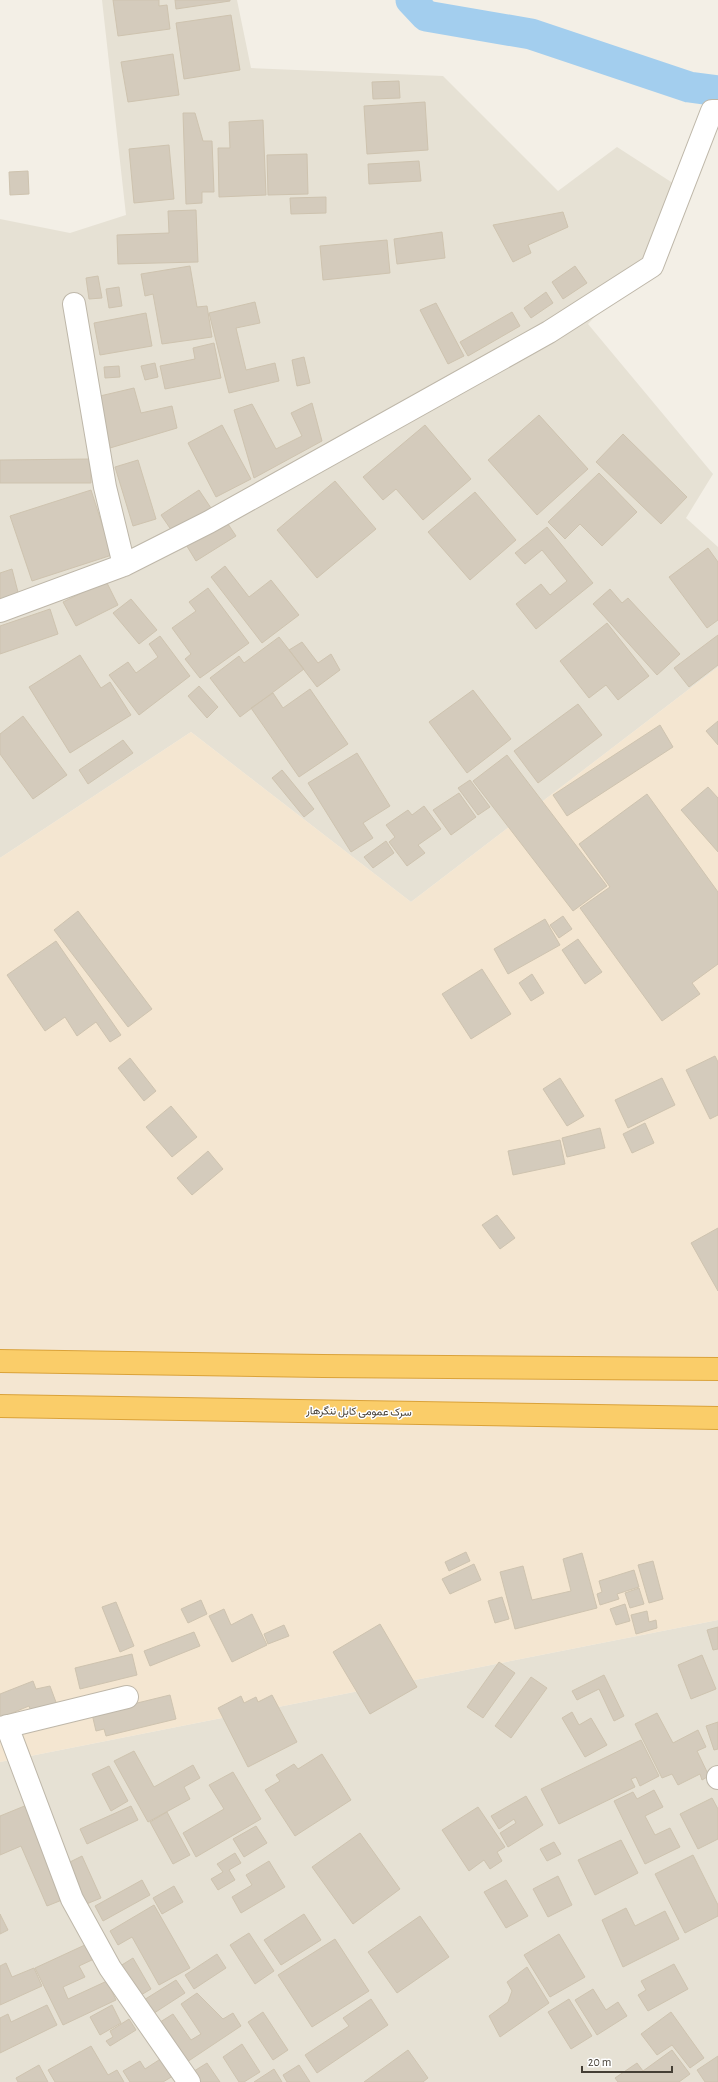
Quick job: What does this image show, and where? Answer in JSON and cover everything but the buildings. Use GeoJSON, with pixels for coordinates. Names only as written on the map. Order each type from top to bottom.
{"type":"FeatureCollection","features":[{"type":"Feature","properties":{"kind":"highway"},"geometry":{"type":"LineString","coordinates":[[0,1361],[323,1366],[718,1369]]}},
{"type":"Feature","properties":{"kind":"highway","name":"سرک عمومی کابل ننگرهار"},"geometry":{"type":"LineString","coordinates":[[0,1406],[718,1418]]}},
{"type":"Feature","properties":{"kind":"street"},"geometry":{"type":"LineString","coordinates":[[0,611],[124,565],[209,522],[549,332],[652,266],[712,111],[718,111]]}},
{"type":"Feature","properties":{"kind":"street"},"geometry":{"type":"LineString","coordinates":[[74,304],[105,487],[124,565]]}},
{"type":"Feature","properties":{"kind":"street"},"geometry":{"type":"LineString","coordinates":[[127,1697],[4,1727],[72,1899],[110,1968],[189,2082]]}},
{"type":"Feature","properties":{"kind":"shaded area"},"geometry":{"type":"Polygon","coordinates":[[[102,0],[237,0],[251,68],[443,76],[558,191],[617,147],[682,189],[642,266],[588,324],[713,474],[686,518],[718,547],[718,667],[411,902],[191,732],[0,858],[0,219],[70,233],[126,215],[102,0]]]}},
{"type":"Feature","properties":{"kind":"shaded area"},"geometry":{"type":"Polygon","coordinates":[[[718,667],[718,1620],[0,1762],[0,858],[191,732],[411,902],[718,667]]]}},
{"type":"Feature","properties":{"kind":"shaded area"},"geometry":{"type":"Polygon","coordinates":[[[718,1620],[718,2082],[0,2082],[0,1762],[718,1620]]]}},
{"type":"Feature","properties":{"kind":"waterway"},"geometry":{"type":"LineString","coordinates":[[411,0],[426,16],[531,34],[689,87],[718,91]]}}]}
